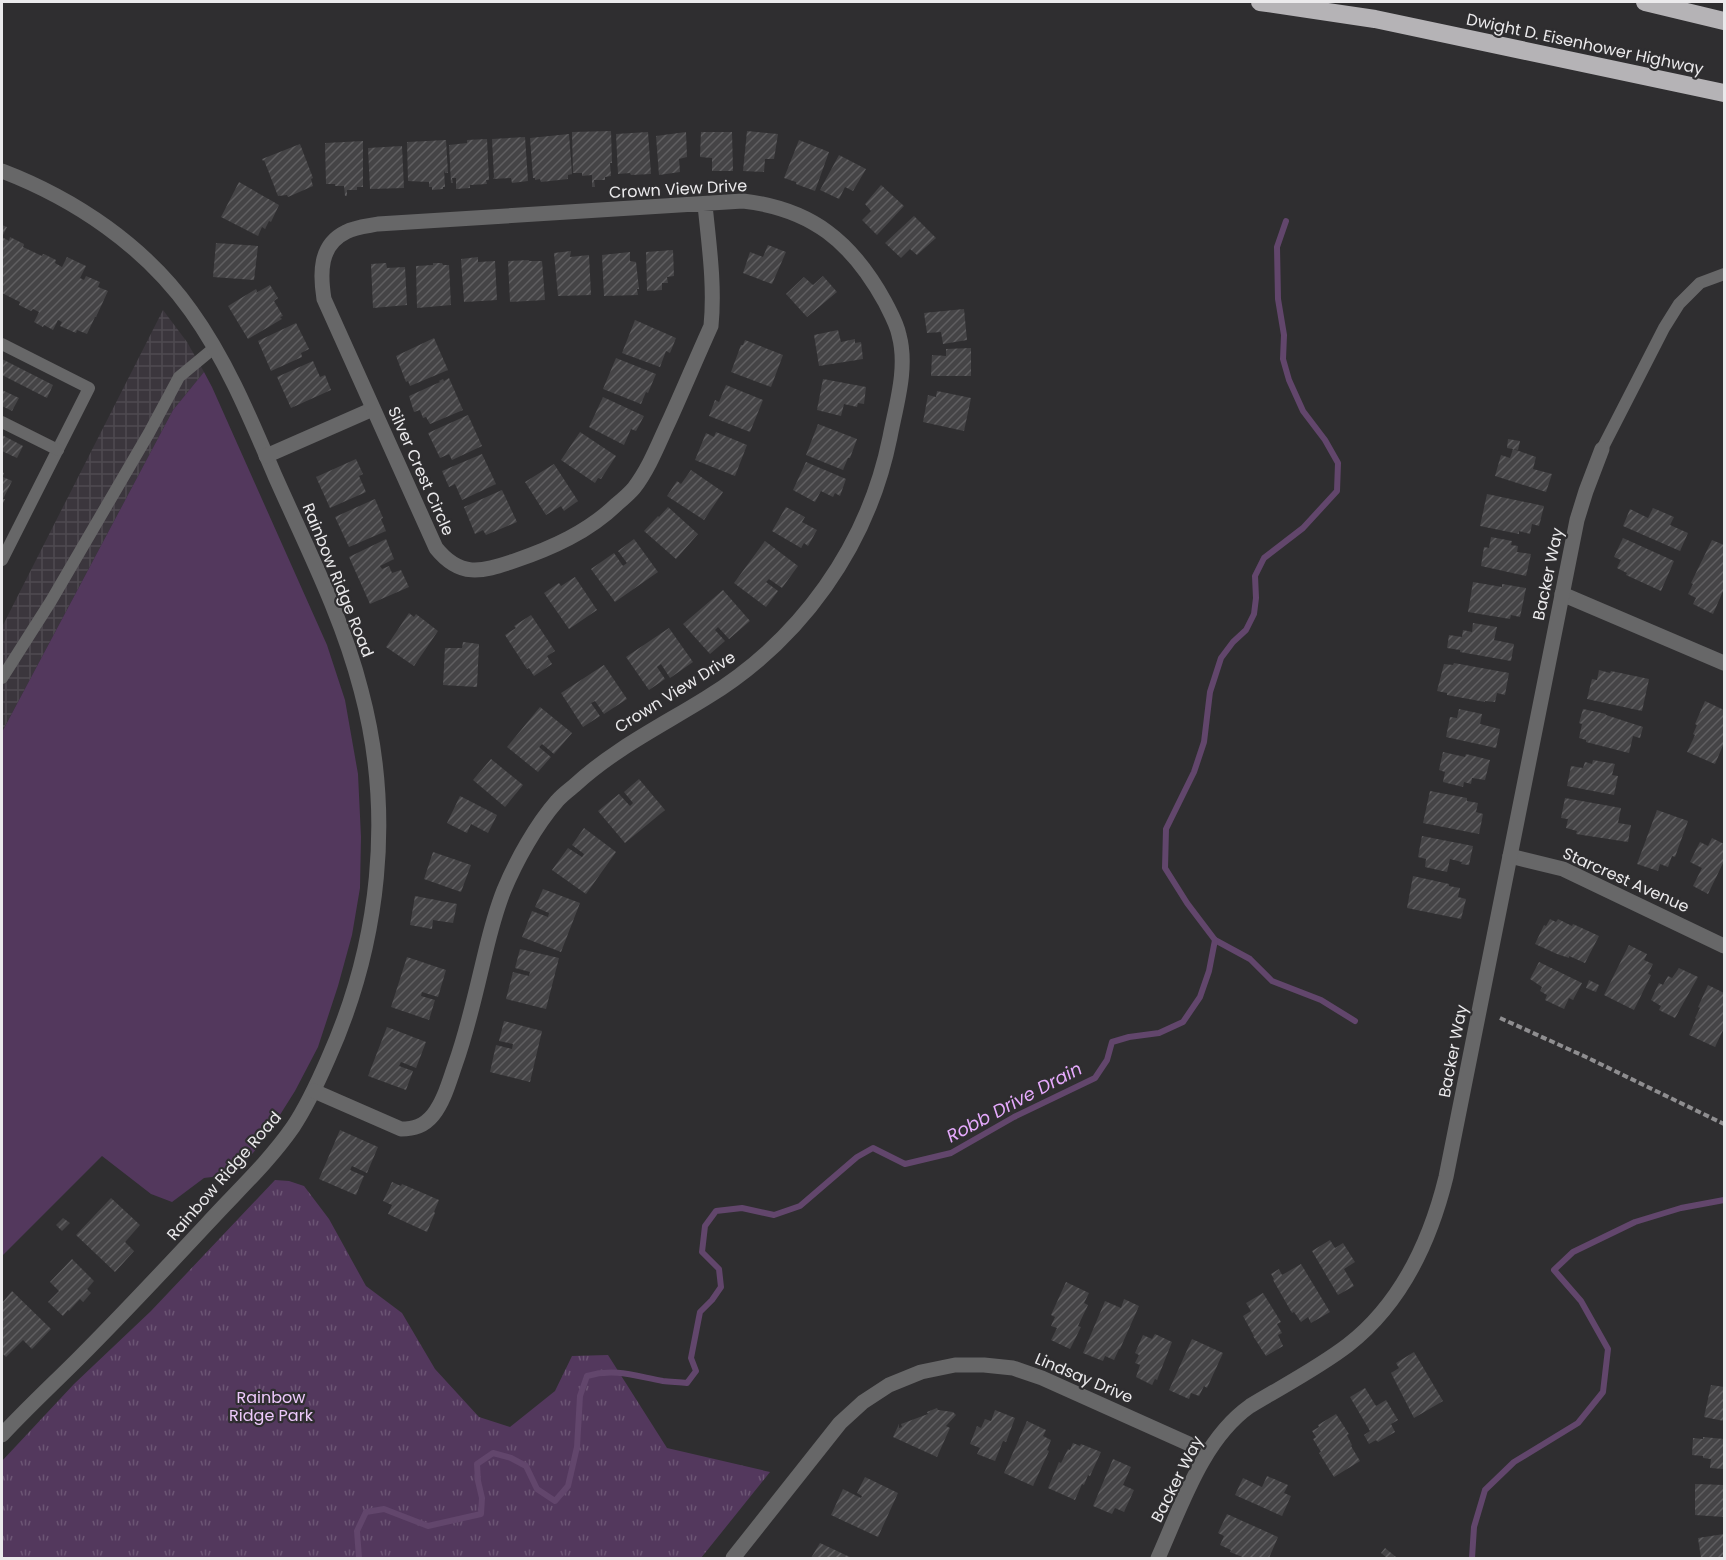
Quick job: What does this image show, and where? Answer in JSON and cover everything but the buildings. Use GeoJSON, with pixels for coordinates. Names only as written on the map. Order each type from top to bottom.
{"type":"FeatureCollection","features":[{"type":"Feature","properties":{"kind":"highway","name":"Dwight D. Eisenhower Highway"},"geometry":{"type":"LineString","coordinates":[[1260,2],[1375,20],[1725,93]]}},
{"type":"Feature","properties":{"kind":"highway"},"geometry":{"type":"LineString","coordinates":[[1645,2],[1725,21]]}},
{"type":"Feature","properties":{"kind":"street","name":"Rainbow Ridge Road"},"geometry":{"type":"LineString","coordinates":[[2,171],[65,200],[103,224],[168,282],[192,312],[248,413],[347,639],[373,738],[379,787],[377,877],[372,920],[352,1000],[314,1091],[293,1126],[264,1162],[158,1276],[2,1435]]}},
{"type":"Feature","properties":{"kind":"street","name":"Crown View Drive"},"geometry":{"type":"LineString","coordinates":[[314,1091],[401,1129],[416,1128],[432,1117],[444,1095],[463,1044],[491,930],[503,891],[519,858],[557,801],[606,758],[732,682],[792,629],[821,595],[856,537],[871,502],[887,452],[900,385],[902,358],[899,335],[889,310],[862,265],[841,242],[826,230],[786,210],[765,204],[743,201],[378,224],[345,232],[326,250]]}},
{"type":"Feature","properties":{"kind":"street","name":"Silver Crest Circle"},"geometry":{"type":"LineString","coordinates":[[326,250],[321,266],[324,299],[436,548],[445,560],[457,567],[474,570],[491,568],[546,550],[580,533],[608,513],[633,489],[651,461],[711,326],[713,287],[705,205]]}},
{"type":"Feature","properties":{"kind":"street"},"geometry":{"type":"LineString","coordinates":[[266,456],[373,409]]}},
{"type":"Feature","properties":{"kind":"street","name":"Backer Way"},"geometry":{"type":"LineString","coordinates":[[1158,1558],[1207,1452],[1224,1429],[1242,1412],[1335,1355],[1360,1336],[1394,1299],[1422,1251],[1436,1216],[1446,1178],[1577,520],[1602,449]]}},
{"type":"Feature","properties":{"kind":"street"},"geometry":{"type":"LineString","coordinates":[[1562,594],[1725,663]]}},
{"type":"Feature","properties":{"kind":"street","name":"Starcrest Avenue"},"geometry":{"type":"LineString","coordinates":[[1509,856],[1563,869],[1725,946]]}},
{"type":"Feature","properties":{"kind":"street","name":"Lindsay Drive"},"geometry":{"type":"LineString","coordinates":[[733,1558],[840,1423],[863,1402],[890,1385],[921,1372],[955,1365],[1013,1368],[1042,1378],[1207,1452]]}},
{"type":"Feature","properties":{"kind":"lane"},"geometry":{"type":"LineString","coordinates":[[1602,449],[1664,328],[1679,304],[1700,283],[1725,274]]}},
{"type":"Feature","properties":{"kind":"lane"},"geometry":{"type":"LineString","coordinates":[[2,344],[89,388],[2,560]]}},
{"type":"Feature","properties":{"kind":"lane"},"geometry":{"type":"LineString","coordinates":[[2,678],[57,591],[179,377],[214,348]]}},
{"type":"Feature","properties":{"kind":"lane"},"geometry":{"type":"LineString","coordinates":[[2,422],[58,450]]}},
{"type":"Feature","properties":{"kind":"path"},"geometry":{"type":"LineString","coordinates":[[1500,1018],[1725,1124]]}},
{"type":"Feature","properties":{"kind":"shaded area"},"geometry":{"type":"Polygon","coordinates":[[[163,310],[187,342],[204,372],[173,410],[2,732],[2,627],[163,310]]]}},
{"type":"Feature","properties":{"kind":"green space"},"geometry":{"type":"Polygon","coordinates":[[[204,372],[327,645],[345,700],[358,774],[361,837],[360,888],[352,935],[318,1047],[295,1091],[266,1137],[236,1174],[204,1178],[172,1202],[151,1194],[102,1156],[2,1256],[2,732],[173,410],[204,372]]]}},
{"type":"Feature","properties":{"kind":"green space","name":"Rainbow Ridge Park"},"geometry":{"type":"Polygon","coordinates":[[[275,1180],[289,1181],[304,1186],[329,1219],[366,1286],[402,1313],[435,1369],[479,1417],[510,1427],[555,1391],[572,1356],[608,1355],[667,1448],[770,1472],[701,1558],[2,1558],[2,1461],[74,1384],[151,1311],[275,1180]]]}},
{"type":"Feature","properties":{"kind":"waterway","name":"Robb Drive Drain"},"geometry":{"type":"LineString","coordinates":[[359,1558],[357,1531],[366,1512],[384,1509],[428,1526],[481,1514],[482,1498],[477,1464],[493,1453],[511,1458],[526,1466],[537,1489],[555,1501],[568,1486],[577,1447],[580,1396],[587,1376],[616,1373],[687,1383],[696,1371],[691,1358],[700,1312],[721,1287],[719,1269],[702,1252],[705,1226],[716,1211],[742,1208],[774,1215],[800,1206],[857,1157],[873,1148],[905,1164],[951,1153],[1014,1117],[1095,1078],[1107,1060],[1112,1042],[1159,1033],[1183,1022],[1200,997],[1209,971],[1215,940],[1187,903],[1165,868],[1166,829],[1194,772],[1204,742],[1210,692],[1221,658],[1246,630],[1254,614],[1255,576],[1264,558],[1303,528],[1337,491],[1338,463],[1325,440],[1303,411],[1289,380],[1283,359],[1284,335],[1278,299],[1277,247],[1286,221]]}},
{"type":"Feature","properties":{"kind":"waterway"},"geometry":{"type":"LineString","coordinates":[[1215,940],[1250,959],[1272,981],[1321,1000],[1355,1021]]}},
{"type":"Feature","properties":{"kind":"waterway"},"geometry":{"type":"LineString","coordinates":[[1472,1558],[1474,1527],[1485,1490],[1514,1462],[1578,1423],[1603,1392],[1608,1349],[1581,1301],[1554,1270],[1573,1252],[1635,1222],[1681,1208],[1724,1200]]}}]}
